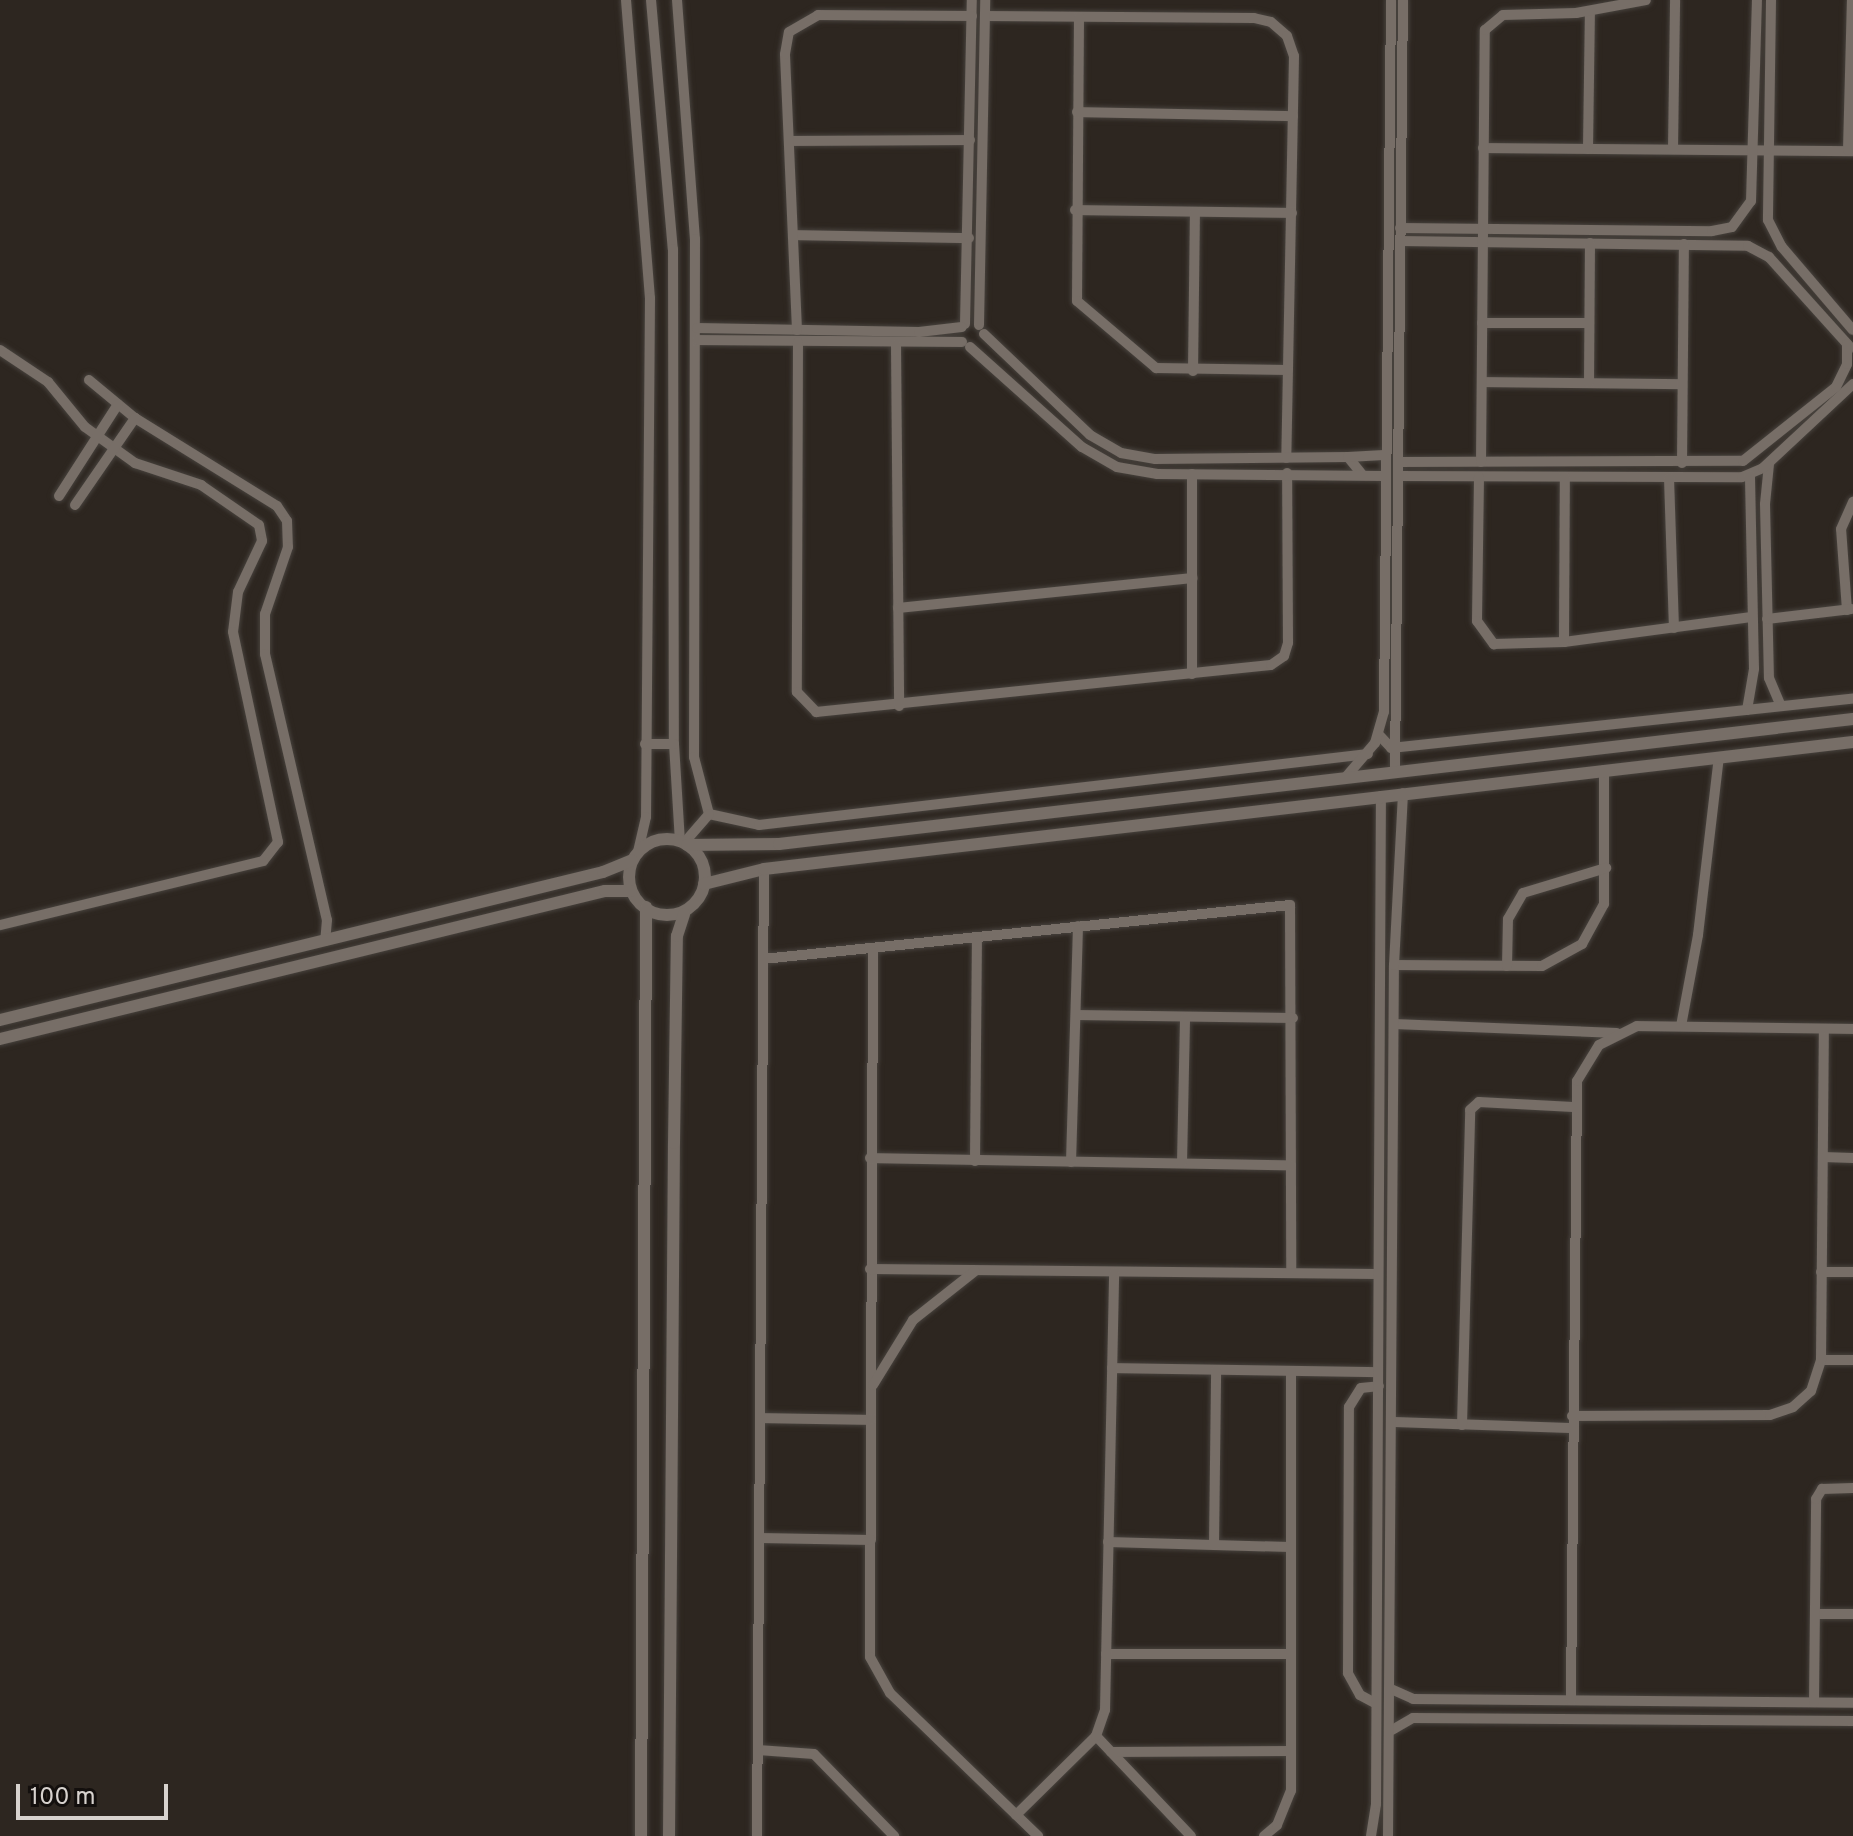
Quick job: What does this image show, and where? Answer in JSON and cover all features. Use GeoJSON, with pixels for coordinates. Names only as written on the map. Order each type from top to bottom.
{"type":"FeatureCollection","features":[{"type":"Feature","properties":{"kind":"street"},"geometry":{"type":"LineString","coordinates":[[626,0],[650,298],[646,817],[635,856],[631,891]]}},
{"type":"Feature","properties":{"kind":"street"},"geometry":{"type":"LineString","coordinates":[[651,0],[673,249],[674,744],[684,843],[702,862],[704,884],[684,914],[677,936],[669,1836]]}},
{"type":"Feature","properties":{"kind":"street"},"geometry":{"type":"LineString","coordinates":[[677,0],[691,148],[697,328],[694,757],[709,814]]}},
{"type":"Feature","properties":{"kind":"street"},"geometry":{"type":"LineString","coordinates":[[972,0],[969,238],[963,326],[966,344],[1105,462],[1144,473],[1361,473],[1384,476]]}},
{"type":"Feature","properties":{"kind":"street"},"geometry":{"type":"LineString","coordinates":[[697,340],[980,344],[985,0]]}},
{"type":"Feature","properties":{"kind":"street"},"geometry":{"type":"LineString","coordinates":[[1345,778],[1380,736],[1391,0]]}},
{"type":"Feature","properties":{"kind":"street"},"geometry":{"type":"LineString","coordinates":[[1395,771],[1403,0]]}},
{"type":"Feature","properties":{"kind":"street"},"geometry":{"type":"LineString","coordinates":[[1481,462],[1487,25],[1503,15],[1590,12],[1646,0]]}},
{"type":"Feature","properties":{"kind":"street"},"geometry":{"type":"LineString","coordinates":[[1673,149],[1675,0]]}},
{"type":"Feature","properties":{"kind":"street"},"geometry":{"type":"LineString","coordinates":[[1400,228],[1725,229],[1749,207],[1757,0]]}},
{"type":"Feature","properties":{"kind":"street"},"geometry":{"type":"LineString","coordinates":[[1771,0],[1765,202],[1771,229],[1853,330]]}},
{"type":"Feature","properties":{"kind":"street"},"geometry":{"type":"LineString","coordinates":[[1483,148],[1851,150],[1852,0]]}},
{"type":"Feature","properties":{"kind":"street"},"geometry":{"type":"LineString","coordinates":[[1588,149],[1590,12]]}},
{"type":"Feature","properties":{"kind":"street"},"geometry":{"type":"LineString","coordinates":[[797,330],[785,42],[797,23],[818,15],[972,16]]}},
{"type":"Feature","properties":{"kind":"street"},"geometry":{"type":"LineString","coordinates":[[985,16],[1271,22],[1292,46],[1292,213],[1286,458]]}},
{"type":"Feature","properties":{"kind":"street"},"geometry":{"type":"LineString","coordinates":[[1079,17],[1074,285],[1081,308],[1156,368],[1193,371],[1288,370]]}},
{"type":"Feature","properties":{"kind":"street"},"geometry":{"type":"LineString","coordinates":[[1077,112],[1293,116]]}},
{"type":"Feature","properties":{"kind":"street"},"geometry":{"type":"LineString","coordinates":[[789,141],[970,140]]}},
{"type":"Feature","properties":{"kind":"street"},"geometry":{"type":"LineString","coordinates":[[1075,210],[1292,213]]}},
{"type":"Feature","properties":{"kind":"street"},"geometry":{"type":"LineString","coordinates":[[1193,371],[1195,212]]}},
{"type":"Feature","properties":{"kind":"street"},"geometry":{"type":"LineString","coordinates":[[793,235],[969,238]]}},
{"type":"Feature","properties":{"kind":"street"},"geometry":{"type":"LineString","coordinates":[[1398,462],[1734,463],[1758,453],[1836,387],[1847,364],[1850,347],[1759,251],[1737,244],[1400,241]]}},
{"type":"Feature","properties":{"kind":"street"},"geometry":{"type":"LineString","coordinates":[[1589,383],[1590,243]]}},
{"type":"Feature","properties":{"kind":"street"},"geometry":{"type":"LineString","coordinates":[[1682,463],[1684,244]]}},
{"type":"Feature","properties":{"kind":"street"},"geometry":{"type":"LineString","coordinates":[[1482,323],[1589,323]]}},
{"type":"Feature","properties":{"kind":"street"},"geometry":{"type":"LineString","coordinates":[[697,328],[797,330],[963,326],[981,330],[1090,435],[1121,453],[1155,459],[1384,455]]}},
{"type":"Feature","properties":{"kind":"street"},"geometry":{"type":"LineString","coordinates":[[798,342],[797,692],[804,705],[823,714],[1271,665],[1284,656],[1287,473]]}},
{"type":"Feature","properties":{"kind":"street"},"geometry":{"type":"LineString","coordinates":[[1385,342],[1399,342]]}},
{"type":"Feature","properties":{"kind":"street"},"geometry":{"type":"LineString","coordinates":[[896,344],[899,706]]}},
{"type":"Feature","properties":{"kind":"street"},"geometry":{"type":"LineString","coordinates":[[0,350],[48,382],[76,419],[98,437],[147,469],[201,485],[259,525],[262,541],[238,592],[233,632],[277,847],[263,861],[0,925]]}},
{"type":"Feature","properties":{"kind":"street"},"geometry":{"type":"LineString","coordinates":[[89,380],[135,418],[270,501],[287,521],[288,547],[265,614],[265,654],[327,920],[325,941]]}},
{"type":"Feature","properties":{"kind":"street"},"geometry":{"type":"LineString","coordinates":[[1482,382],[1682,384]]}},
{"type":"Feature","properties":{"kind":"street"},"geometry":{"type":"LineString","coordinates":[[1398,476],[1669,478],[1750,475],[1769,462],[1853,384]]}},
{"type":"Feature","properties":{"kind":"street"},"geometry":{"type":"LineString","coordinates":[[59,496],[118,404]]}},
{"type":"Feature","properties":{"kind":"street"},"geometry":{"type":"LineString","coordinates":[[75,505],[135,418]]}},
{"type":"Feature","properties":{"kind":"street"},"geometry":{"type":"LineString","coordinates":[[1348,457],[1361,473]]}},
{"type":"Feature","properties":{"kind":"street"},"geometry":{"type":"LineString","coordinates":[[1769,462],[1765,545],[1769,685],[1781,706]]}},
{"type":"Feature","properties":{"kind":"street"},"geometry":{"type":"LineString","coordinates":[[1192,474],[1192,674]]}},
{"type":"Feature","properties":{"kind":"street"},"geometry":{"type":"LineString","coordinates":[[1747,710],[1753,685],[1750,475]]}},
{"type":"Feature","properties":{"kind":"street"},"geometry":{"type":"LineString","coordinates":[[1479,477],[1479,628],[1501,646],[1564,642],[1751,617]]}},
{"type":"Feature","properties":{"kind":"street"},"geometry":{"type":"LineString","coordinates":[[1564,642],[1565,477]]}},
{"type":"Feature","properties":{"kind":"street"},"geometry":{"type":"LineString","coordinates":[[1669,478],[1674,628]]}},
{"type":"Feature","properties":{"kind":"street"},"geometry":{"type":"LineString","coordinates":[[1767,619],[1850,610],[1841,529],[1853,502]]}},
{"type":"Feature","properties":{"kind":"street"},"geometry":{"type":"LineString","coordinates":[[1753,545],[1765,545]]}},
{"type":"Feature","properties":{"kind":"street"},"geometry":{"type":"LineString","coordinates":[[1384,568],[1397,568]]}},
{"type":"Feature","properties":{"kind":"street"},"geometry":{"type":"LineString","coordinates":[[898,608],[1192,578]]}},
{"type":"Feature","properties":{"kind":"street"},"geometry":{"type":"LineString","coordinates":[[1753,685],[1769,685]]}},
{"type":"Feature","properties":{"kind":"street"},"geometry":{"type":"LineString","coordinates":[[1380,736],[1387,747],[1396,748],[1853,699]]}},
{"type":"Feature","properties":{"kind":"street"},"geometry":{"type":"LineString","coordinates":[[0,1020],[553,884],[635,856],[658,840],[779,844],[1853,719]]}},
{"type":"Feature","properties":{"kind":"street"},"geometry":{"type":"LineString","coordinates":[[1701,736],[1702,759]]}},
{"type":"Feature","properties":{"kind":"street"},"geometry":{"type":"LineString","coordinates":[[704,884],[764,869],[1853,742]]}},
{"type":"Feature","properties":{"kind":"street"},"geometry":{"type":"LineString","coordinates":[[645,744],[674,744]]}},
{"type":"Feature","properties":{"kind":"street"},"geometry":{"type":"LineString","coordinates":[[709,814],[759,825],[1368,754]]}},
{"type":"Feature","properties":{"kind":"street"},"geometry":{"type":"LineString","coordinates":[[1681,1026],[1698,935],[1719,757]]}},
{"type":"Feature","properties":{"kind":"street"},"geometry":{"type":"LineString","coordinates":[[1394,965],[1542,966],[1582,944],[1604,904],[1604,770]]}},
{"type":"Feature","properties":{"kind":"street"},"geometry":{"type":"LineString","coordinates":[[1388,1836],[1392,1730],[1394,965],[1397,854],[1403,793]]}},
{"type":"Feature","properties":{"kind":"street"},"geometry":{"type":"LineString","coordinates":[[1371,1836],[1376,1804],[1381,796]]}},
{"type":"Feature","properties":{"kind":"street"},"geometry":{"type":"LineString","coordinates":[[684,843],[709,814]]}},
{"type":"Feature","properties":{"kind":"street"},"geometry":{"type":"LineString","coordinates":[[1383,853],[1397,854]]}},
{"type":"Feature","properties":{"kind":"street"},"geometry":{"type":"LineString","coordinates":[[1507,966],[1508,919],[1523,893],[1606,868]]}},
{"type":"Feature","properties":{"kind":"street"},"geometry":{"type":"LineString","coordinates":[[757,1836],[764,869]]}},
{"type":"Feature","properties":{"kind":"street"},"geometry":{"type":"LineString","coordinates":[[553,884],[559,902]]}},
{"type":"Feature","properties":{"kind":"street"},"geometry":{"type":"LineString","coordinates":[[0,1039],[612,890],[631,891],[646,907],[666,915],[684,914]]}},
{"type":"Feature","properties":{"kind":"street"},"geometry":{"type":"LineString","coordinates":[[763,959],[1287,903],[1294,911],[1291,1273]]}},
{"type":"Feature","properties":{"kind":"street"},"geometry":{"type":"LineString","coordinates":[[641,1836],[650,951],[646,907]]}},
{"type":"Feature","properties":{"kind":"street"},"geometry":{"type":"LineString","coordinates":[[1071,1162],[1078,926]]}},
{"type":"Feature","properties":{"kind":"street"},"geometry":{"type":"LineString","coordinates":[[975,1161],[977,937]]}},
{"type":"Feature","properties":{"kind":"street"},"geometry":{"type":"LineString","coordinates":[[873,948],[870,1269],[874,1670],[890,1693],[1038,1836]]}},
{"type":"Feature","properties":{"kind":"street"},"geometry":{"type":"LineString","coordinates":[[147,984],[152,1003]]}},
{"type":"Feature","properties":{"kind":"street"},"geometry":{"type":"LineString","coordinates":[[1076,1015],[1293,1018]]}},
{"type":"Feature","properties":{"kind":"street"},"geometry":{"type":"LineString","coordinates":[[1182,1163],[1185,1017]]}},
{"type":"Feature","properties":{"kind":"street"},"geometry":{"type":"LineString","coordinates":[[1394,1024],[1617,1033],[1637,1026],[1853,1029]]}},
{"type":"Feature","properties":{"kind":"street"},"geometry":{"type":"LineString","coordinates":[[1572,1416],[1778,1413],[1811,1391],[1821,1360],[1824,1029]]}},
{"type":"Feature","properties":{"kind":"street"},"geometry":{"type":"LineString","coordinates":[[1571,1700],[1573,1107],[1585,1061],[1617,1033]]}},
{"type":"Feature","properties":{"kind":"street"},"geometry":{"type":"LineString","coordinates":[[1462,1425],[1470,1110],[1479,1102],[1573,1107]]}},
{"type":"Feature","properties":{"kind":"street"},"geometry":{"type":"LineString","coordinates":[[1823,1157],[1853,1158]]}},
{"type":"Feature","properties":{"kind":"street"},"geometry":{"type":"LineString","coordinates":[[870,1158],[1291,1165]]}},
{"type":"Feature","properties":{"kind":"street"},"geometry":{"type":"LineString","coordinates":[[870,1269],[1378,1274]]}},
{"type":"Feature","properties":{"kind":"street"},"geometry":{"type":"LineString","coordinates":[[871,1389],[913,1320],[976,1270]]}},
{"type":"Feature","properties":{"kind":"street"},"geometry":{"type":"LineString","coordinates":[[1016,1815],[1096,1736],[1105,1710],[1114,1272]]}},
{"type":"Feature","properties":{"kind":"street"},"geometry":{"type":"LineString","coordinates":[[1821,1272],[1853,1272]]}},
{"type":"Feature","properties":{"kind":"street"},"geometry":{"type":"LineString","coordinates":[[1821,1360],[1853,1360]]}},
{"type":"Feature","properties":{"kind":"street"},"geometry":{"type":"LineString","coordinates":[[1112,1368],[1378,1372]]}},
{"type":"Feature","properties":{"kind":"street"},"geometry":{"type":"LineString","coordinates":[[1214,1545],[1216,1370]]}},
{"type":"Feature","properties":{"kind":"street"},"geometry":{"type":"LineString","coordinates":[[1264,1836],[1286,1809],[1291,1751],[1291,1372]]}},
{"type":"Feature","properties":{"kind":"street"},"geometry":{"type":"LineString","coordinates":[[1375,1703],[1360,1695],[1348,1673],[1349,1407],[1361,1388],[1379,1386]]}},
{"type":"Feature","properties":{"kind":"street"},"geometry":{"type":"LineString","coordinates":[[761,1418],[871,1420]]}},
{"type":"Feature","properties":{"kind":"street"},"geometry":{"type":"LineString","coordinates":[[1392,1422],[1572,1428]]}},
{"type":"Feature","properties":{"kind":"street"},"geometry":{"type":"LineString","coordinates":[[1377,1465],[1392,1465]]}},
{"type":"Feature","properties":{"kind":"street"},"geometry":{"type":"LineString","coordinates":[[1814,1702],[1816,1499],[1822,1489],[1853,1488]]}},
{"type":"Feature","properties":{"kind":"street"},"geometry":{"type":"LineString","coordinates":[[760,1538],[871,1540]]}},
{"type":"Feature","properties":{"kind":"street"},"geometry":{"type":"LineString","coordinates":[[1108,1542],[1290,1547]]}},
{"type":"Feature","properties":{"kind":"street"},"geometry":{"type":"LineString","coordinates":[[1815,1614],[1853,1614]]}},
{"type":"Feature","properties":{"kind":"street"},"geometry":{"type":"LineString","coordinates":[[1106,1654],[1290,1654]]}},
{"type":"Feature","properties":{"kind":"street"},"geometry":{"type":"LineString","coordinates":[[1391,1689],[1413,1699],[1853,1703]]}},
{"type":"Feature","properties":{"kind":"street"},"geometry":{"type":"LineString","coordinates":[[1392,1730],[1413,1718],[1853,1721]]}},
{"type":"Feature","properties":{"kind":"street"},"geometry":{"type":"LineString","coordinates":[[1096,1736],[1191,1836]]}},
{"type":"Feature","properties":{"kind":"street"},"geometry":{"type":"LineString","coordinates":[[758,1750],[814,1754],[894,1836]]}},
{"type":"Feature","properties":{"kind":"street"},"geometry":{"type":"LineString","coordinates":[[1111,1752],[1291,1751]]}}]}
